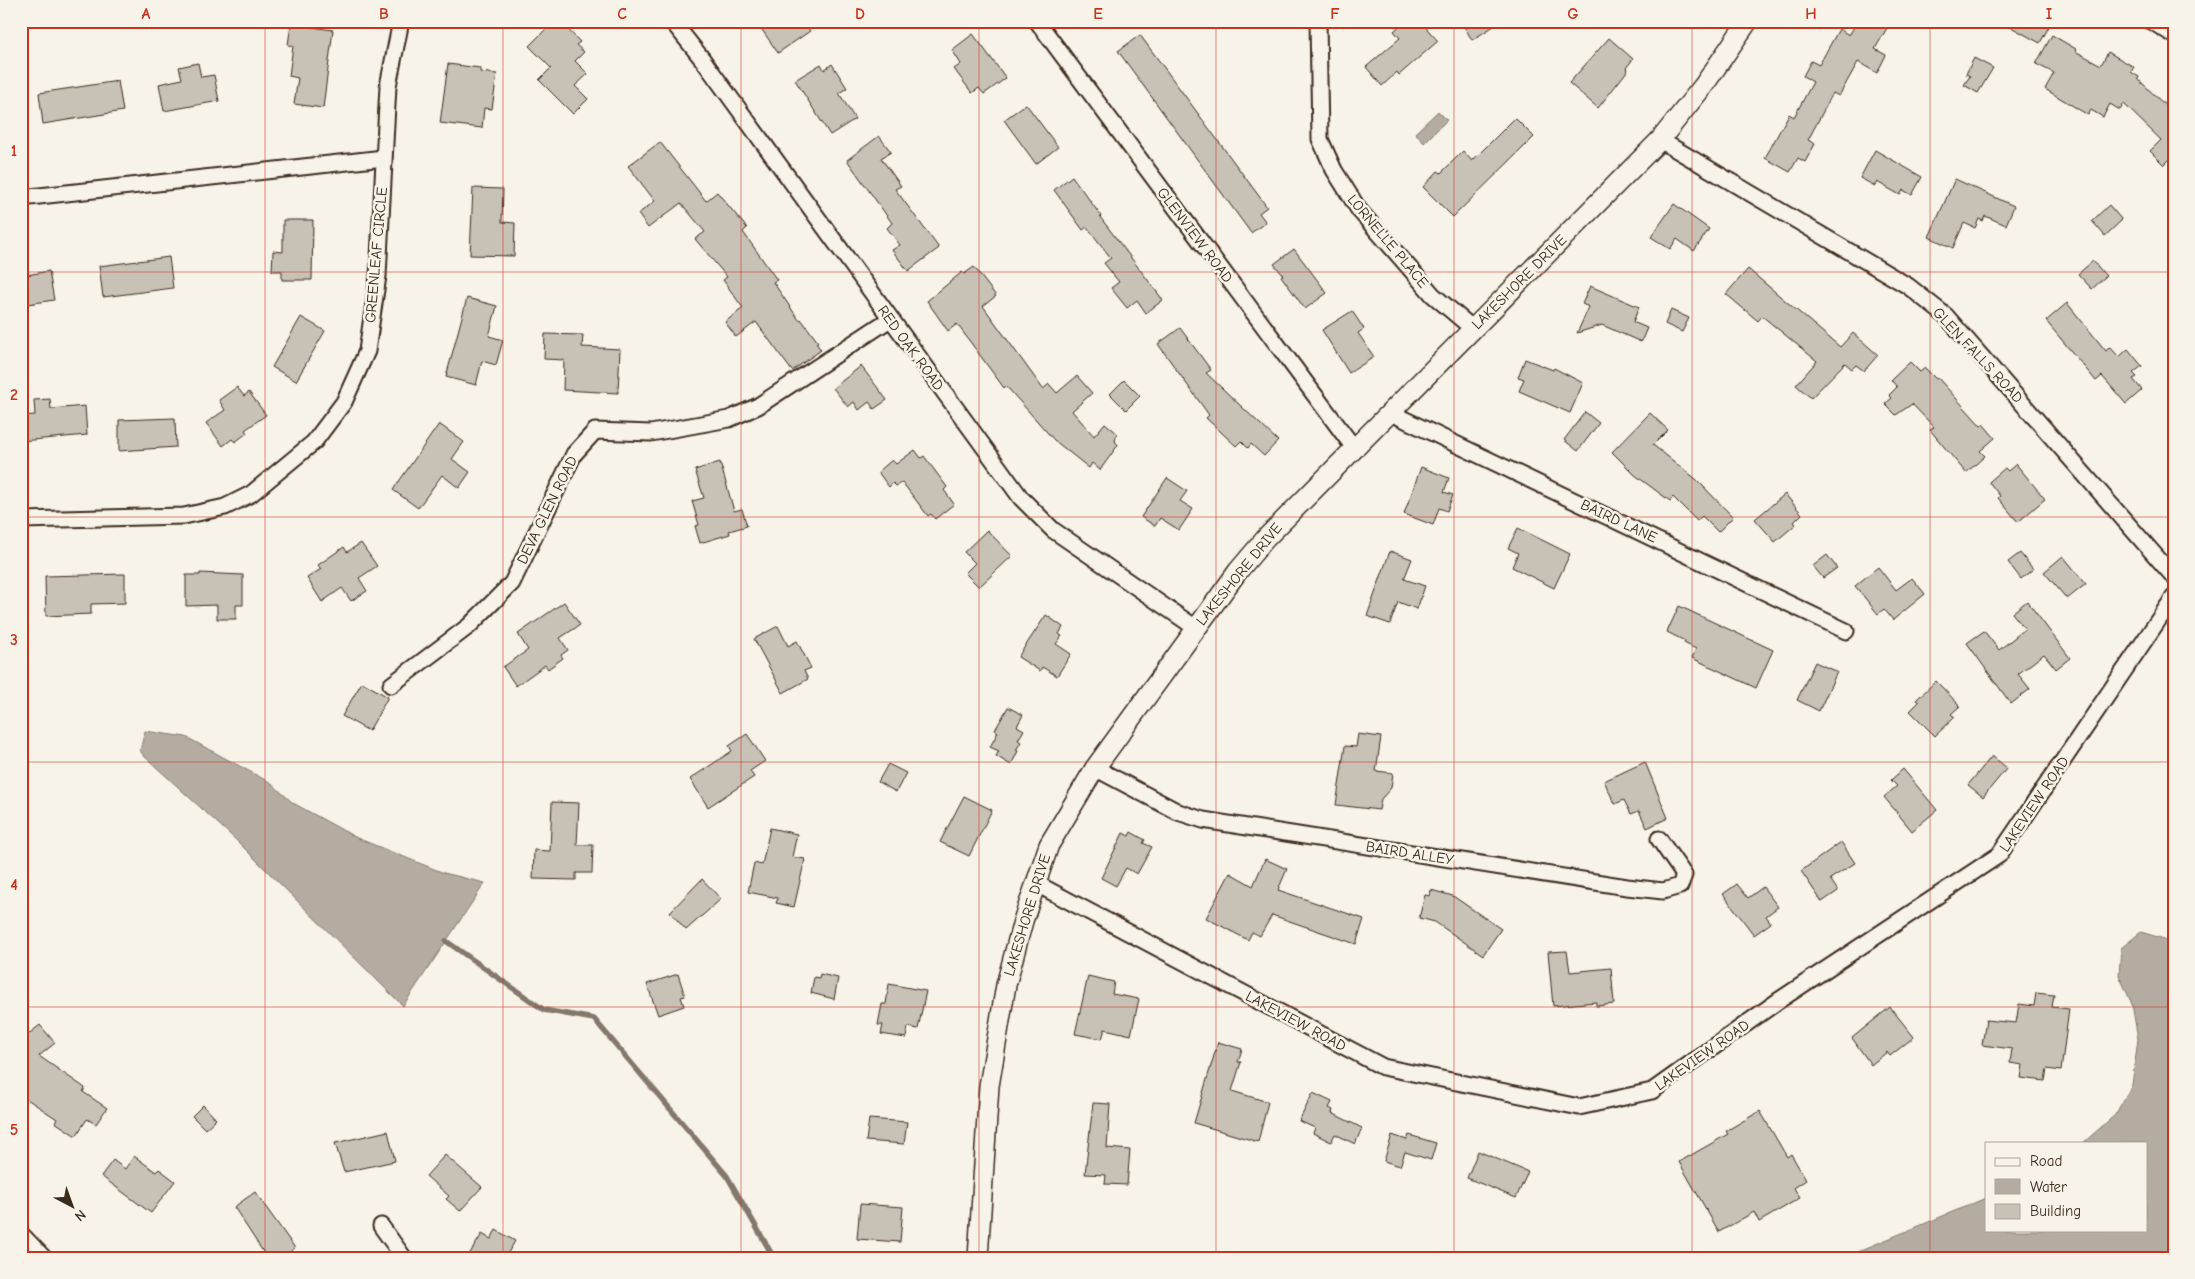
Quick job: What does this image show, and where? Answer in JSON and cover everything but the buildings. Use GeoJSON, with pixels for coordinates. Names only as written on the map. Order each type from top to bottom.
{"type":"FeatureCollection","features":[{"type":"Feature","properties":{"kind":"street","name":"GREENLEAF CIRCLE"},"geometry":{"type":"LineString","coordinates":[[21,520],[184,516],[225,507],[251,494],[314,442],[344,402],[367,351],[378,276],[388,86],[401,21]]}},
{"type":"Feature","properties":{"kind":"street","name":"RED OAK ROAD"},"geometry":{"type":"LineString","coordinates":[[672,21],[703,60],[1021,498],[1053,530],[1196,628]]}},
{"type":"Feature","properties":{"kind":"street","name":"GLENVIEW ROAD"},"geometry":{"type":"LineString","coordinates":[[1037,21],[1354,448]]}},
{"type":"Feature","properties":{"kind":"street","name":"LORNELLE PLACE"},"geometry":{"type":"LineString","coordinates":[[1318,21],[1320,139],[1334,170],[1365,218],[1433,295],[1472,328]]}},
{"type":"Feature","properties":{"kind":"street","name":"LAKESHORE DRIVE"},"geometry":{"type":"LineString","coordinates":[[978,1258],[989,1086],[1006,985],[1023,921],[1049,845],[1095,768],[1196,628],[1266,538],[1660,140],[1704,85],[1748,21]]}},
{"type":"Feature","properties":{"kind":"street"},"geometry":{"type":"LineString","coordinates":[[2152,21],[2174,34]]}},
{"type":"Feature","properties":{"kind":"street","name":"GLEN FALLS ROAD"},"geometry":{"type":"LineString","coordinates":[[1660,140],[1908,286],[1946,316],[2174,577]]}},
{"type":"Feature","properties":{"kind":"street"},"geometry":{"type":"LineString","coordinates":[[21,198],[384,158]]}},
{"type":"Feature","properties":{"kind":"street","name":"DEVA GLEN ROAD"},"geometry":{"type":"LineString","coordinates":[[391,685],[469,626],[512,583],[574,454],[595,430],[651,433],[729,418],[758,406],[890,319]]}},
{"type":"Feature","properties":{"kind":"street","name":"BAIRD LANE"},"geometry":{"type":"LineString","coordinates":[[1391,413],[1846,631]]}},
{"type":"Feature","properties":{"kind":"street","name":"LAKEVIEW ROAD"},"geometry":{"type":"LineString","coordinates":[[1035,883],[1383,1067],[1578,1107],[1652,1091],[1778,1002],[1999,855],[2174,597]]}},
{"type":"Feature","properties":{"kind":"street","name":"BAIRD ALLEY"},"geometry":{"type":"LineString","coordinates":[[1095,768],[1178,812],[1203,820],[1627,887],[1663,890],[1680,886],[1684,875],[1659,839]]}},
{"type":"Feature","properties":{"kind":"street"},"geometry":{"type":"LineString","coordinates":[[381,1226],[404,1258]]}},
{"type":"Feature","properties":{"kind":"street"},"geometry":{"type":"LineString","coordinates":[[21,1234],[44,1258]]}},
{"type":"Feature","properties":{"kind":"water"},"geometry":{"type":"Polygon","coordinates":[[[1438,111],[1447,120],[1424,143],[1415,133],[1438,111]]]}},
{"type":"Feature","properties":{"kind":"water"},"geometry":{"type":"Polygon","coordinates":[[[145,731],[186,737],[271,783],[293,803],[357,838],[444,873],[485,883],[403,1006],[237,841],[143,755],[140,750],[145,731]]]}},
{"type":"Feature","properties":{"kind":"water"},"geometry":{"type":"Polygon","coordinates":[[[2141,932],[2174,942],[2174,1258],[1852,1258],[1859,1251],[1985,1198],[1985,1232],[2148,1232],[2148,1142],[2084,1142],[2115,1115],[2132,1085],[2138,1039],[2132,1004],[2119,975],[2121,948],[2141,932]]]}},
{"type":"Feature","properties":{"kind":"waterway"},"geometry":{"type":"LineString","coordinates":[[446,941],[544,1010],[594,1019],[727,1176],[774,1258]]}}]}
